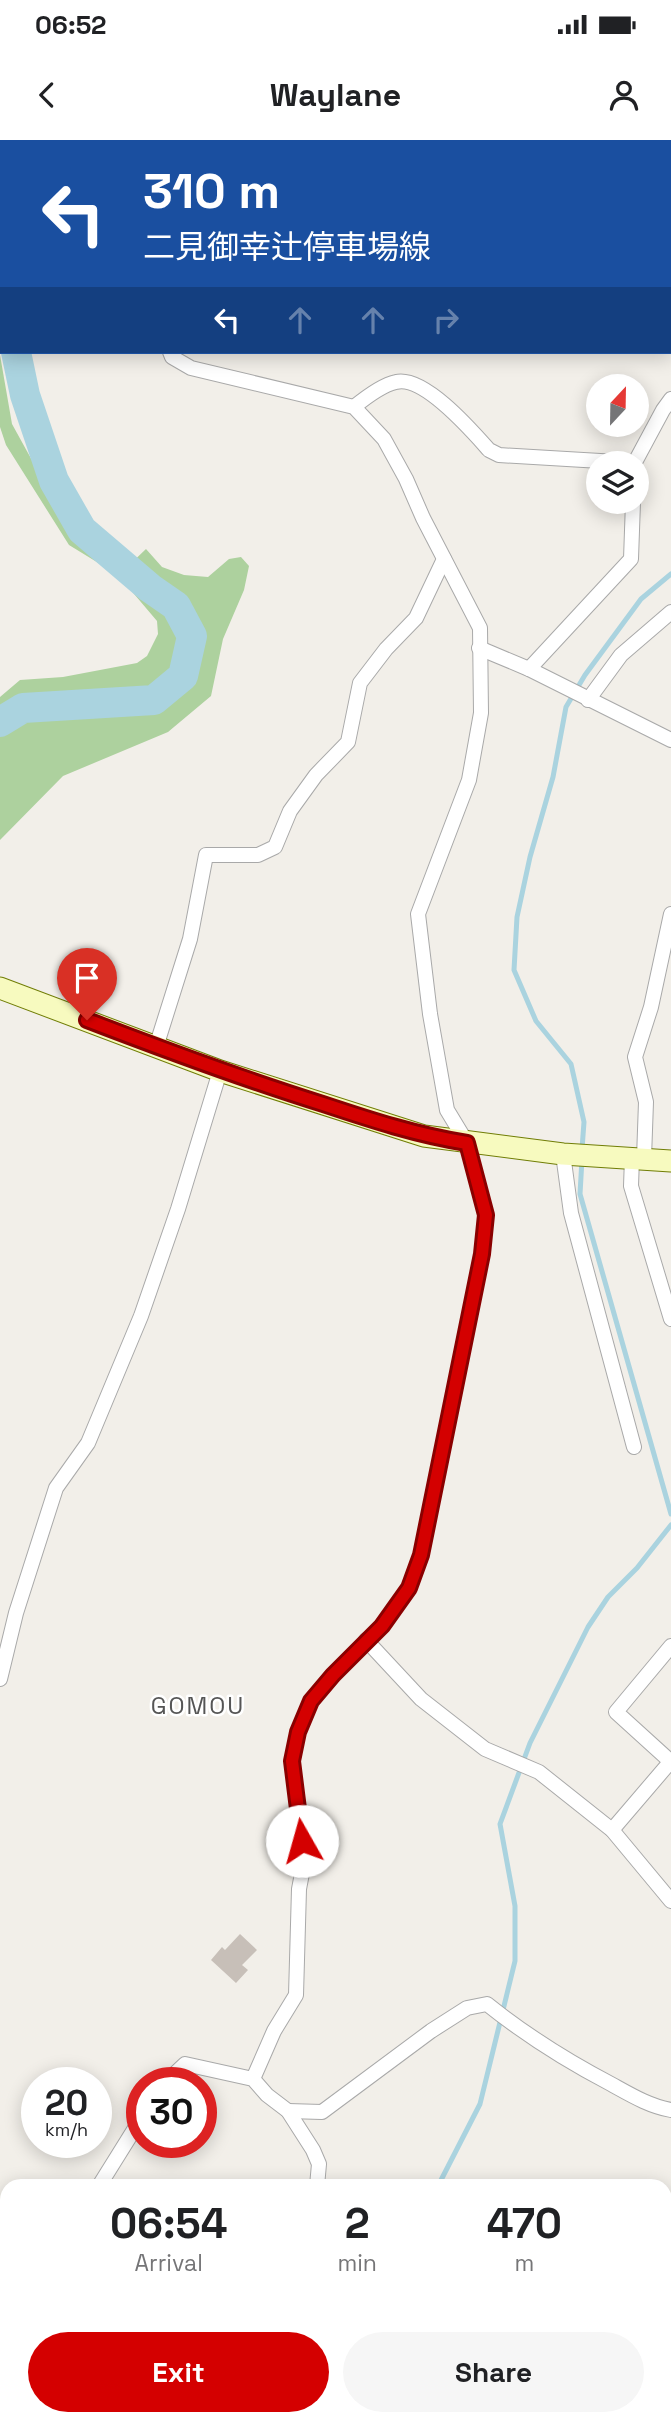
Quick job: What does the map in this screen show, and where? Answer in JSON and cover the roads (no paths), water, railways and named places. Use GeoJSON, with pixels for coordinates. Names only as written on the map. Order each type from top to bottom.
{"type":"FeatureCollection","features":[{"type":"Feature","properties":{"kind":"main road"},"geometry":{"type":"LineString","coordinates":[[0,988],[220,1071],[424,1136],[565,1154],[671,1161]]}},
{"type":"Feature","properties":{"kind":"street"},"geometry":{"type":"LineString","coordinates":[[171,354],[191,368],[354,407],[384,439],[480,628],[481,713],[469,780],[418,914],[430,1014],[447,1110],[467,1143],[486,1215],[482,1254],[421,1555],[409,1588],[382,1626],[311,1701],[298,1732],[292,1761],[304,1863],[299,1889],[296,1995],[274,2031],[253,2079]]}},
{"type":"Feature","properties":{"kind":"street"},"geometry":{"type":"LineString","coordinates":[[354,407],[364,398],[397,381],[408,383],[443,401],[489,450],[499,455],[586,460]]}},
{"type":"Feature","properties":{"kind":"street"},"geometry":{"type":"LineString","coordinates":[[641,451],[671,399]]}},
{"type":"Feature","properties":{"kind":"street"},"geometry":{"type":"LineString","coordinates":[[534,672],[631,559],[633,514]]}},
{"type":"Feature","properties":{"kind":"street"},"geometry":{"type":"LineString","coordinates":[[156,1047],[190,939],[206,855],[258,855],[275,847],[290,811],[316,775],[348,742],[360,683],[386,649],[416,618],[444,559]]}},
{"type":"Feature","properties":{"kind":"street"},"geometry":{"type":"LineString","coordinates":[[584,698],[621,655],[671,612]]}},
{"type":"Feature","properties":{"kind":"street"},"geometry":{"type":"LineString","coordinates":[[479,649],[534,672],[671,740]]}},
{"type":"Feature","properties":{"kind":"street"},"geometry":{"type":"LineString","coordinates":[[671,915],[651,1007],[635,1057],[646,1102],[631,1185],[671,1319]]}},
{"type":"Feature","properties":{"kind":"street"},"geometry":{"type":"LineString","coordinates":[[0,1679],[16,1613],[56,1488],[88,1443],[141,1316],[178,1209],[220,1071]]}},
{"type":"Feature","properties":{"kind":"street"},"geometry":{"type":"LineString","coordinates":[[565,1154],[571,1213],[634,1447]]}},
{"type":"Feature","properties":{"kind":"street"},"geometry":{"type":"LineString","coordinates":[[366,1640],[421,1699],[485,1749],[539,1772],[612,1830],[671,1901]]}},
{"type":"Feature","properties":{"kind":"street"},"geometry":{"type":"LineString","coordinates":[[612,1830],[671,1761],[616,1712],[671,1646]]}},
{"type":"Feature","properties":{"kind":"street"},"geometry":{"type":"LineString","coordinates":[[288,2111],[322,2112],[431,2031],[467,2008],[487,2004],[525,2034],[589,2073],[653,2106],[671,2110]]}},
{"type":"Feature","properties":{"kind":"street"},"geometry":{"type":"LineString","coordinates":[[182,2067],[185,2064],[199,2067]]}},
{"type":"Feature","properties":{"kind":"street"},"geometry":{"type":"LineString","coordinates":[[217,2071],[253,2079],[267,2095],[288,2111],[313,2150],[319,2164],[318,2179]]}},
{"type":"Feature","properties":{"kind":"street"},"geometry":{"type":"LineString","coordinates":[[103,2179],[126,2143]]}},
{"type":"Feature","properties":{"kind":"waterway"},"geometry":{"type":"LineString","coordinates":[[0,722],[23,708],[154,700],[183,676],[192,636],[176,606],[150,588],[82,530],[54,481],[25,395],[16,354]]}},
{"type":"Feature","properties":{"kind":"waterway"},"geometry":{"type":"LineString","coordinates":[[582,1149],[584,1122],[571,1064],[536,1021],[514,970],[517,917],[530,857],[553,777],[566,707],[585,675],[641,599],[671,574]]}},
{"type":"Feature","properties":{"kind":"waterway"},"geometry":{"type":"LineString","coordinates":[[582,1159],[580,1194],[671,1514]]}},
{"type":"Feature","properties":{"kind":"waterway"},"geometry":{"type":"LineString","coordinates":[[442,2179],[480,2104],[515,1961],[515,1906],[500,1824],[530,1743],[588,1627],[608,1597],[637,1568],[671,1525]]}},
{"type":"Feature","properties":{"kind":"district","name":"GOMOU"},"geometry":{"type":"Point","coordinates":[198,1705]}}]}
